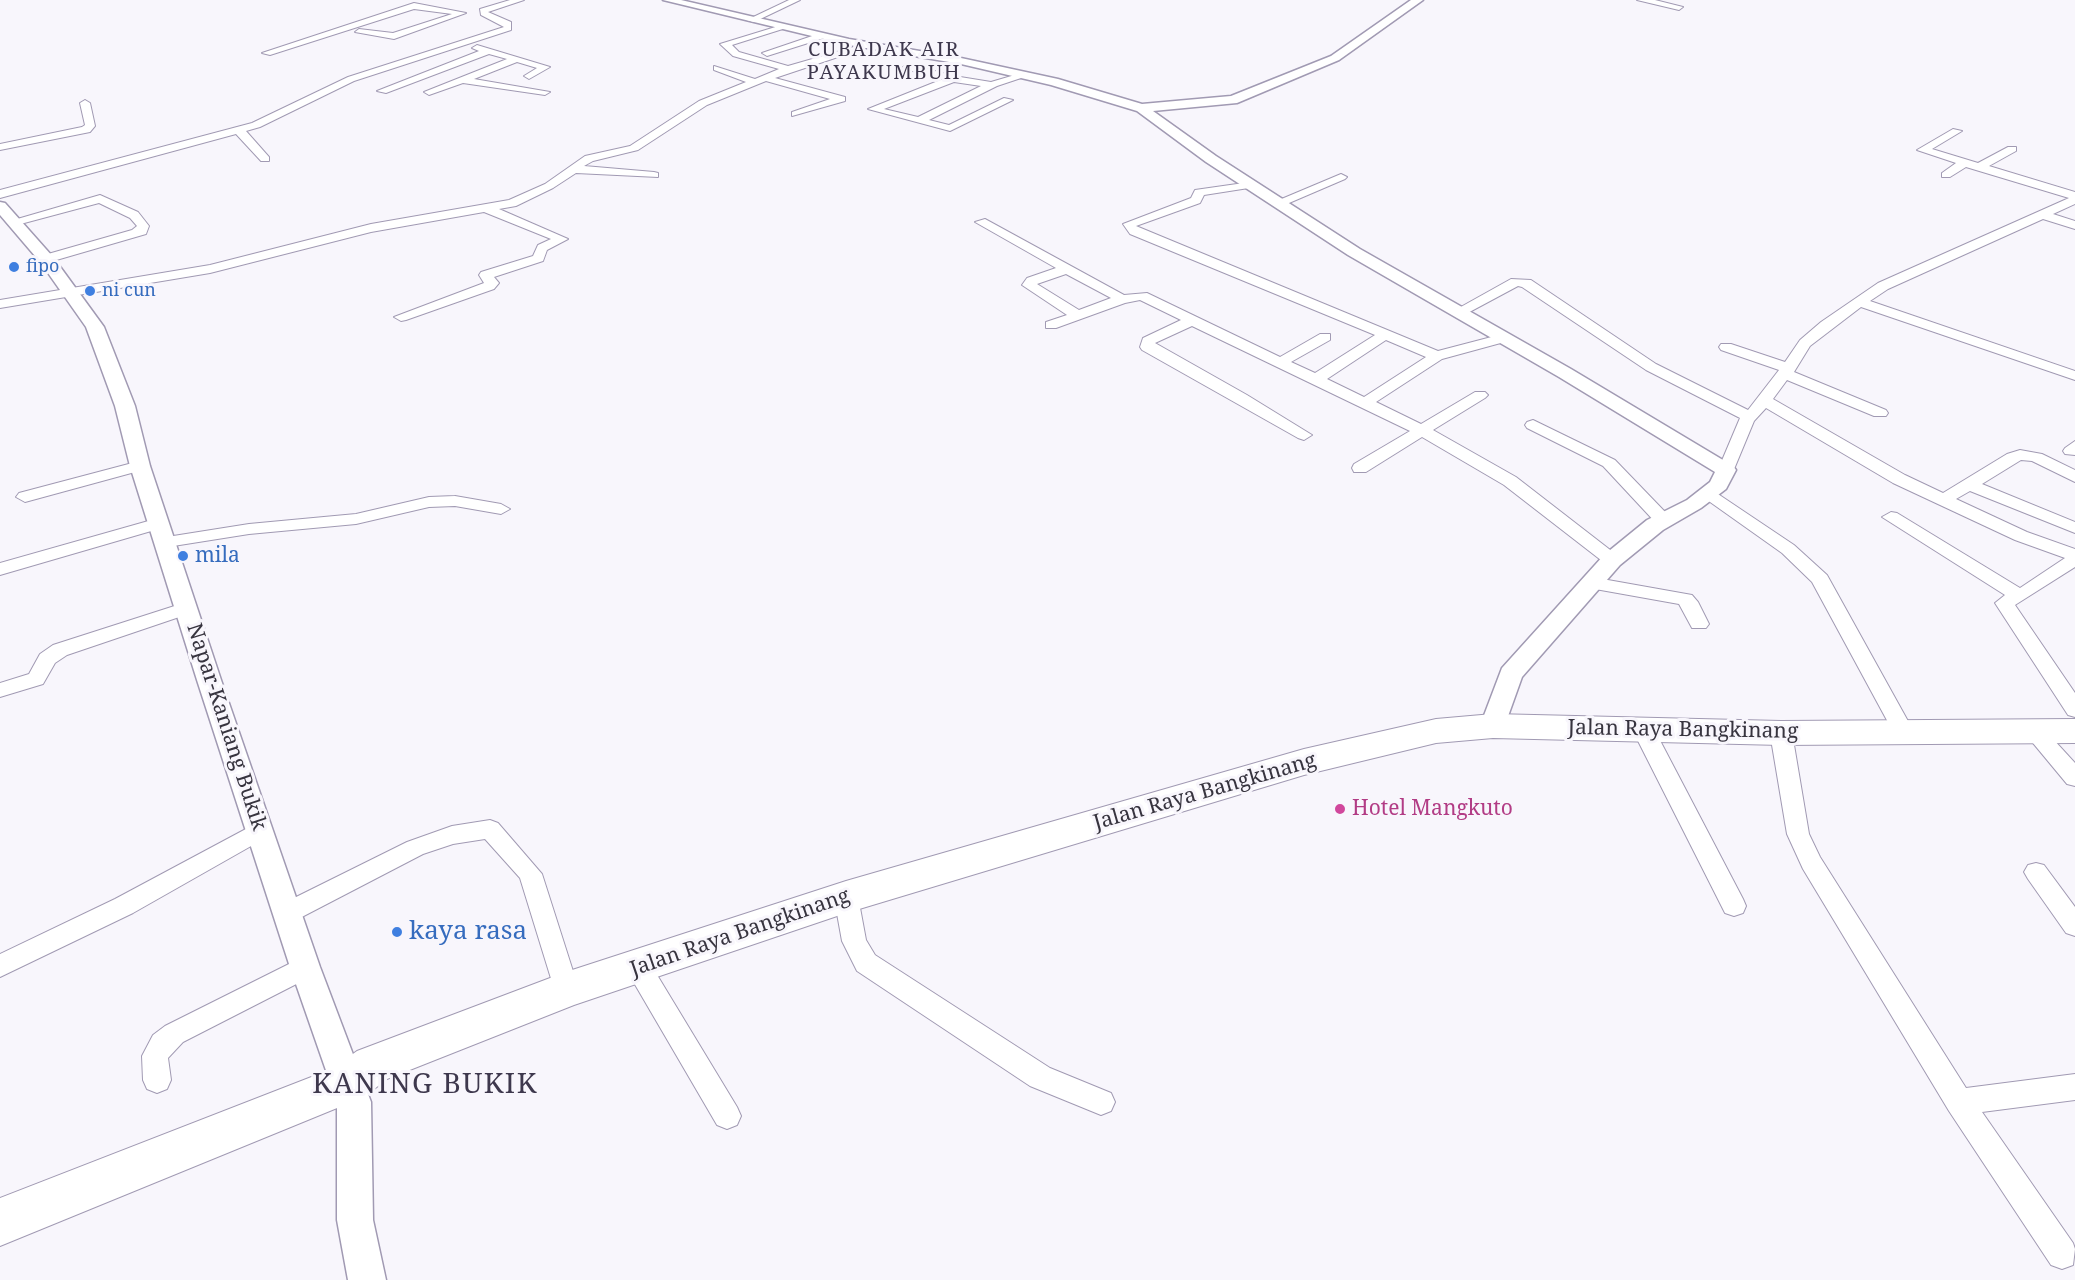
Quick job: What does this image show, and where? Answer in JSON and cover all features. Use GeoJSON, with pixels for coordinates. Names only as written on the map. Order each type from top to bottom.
{"type":"FeatureCollection","features":[{"type":"Feature","properties":{"kind":"highway","name":"Jalan Raya Bangkinang"},"geometry":{"type":"LineString","coordinates":[[0,1202],[567,990],[639,968],[846,897],[1304,762],[1436,731],[1493,726],[1780,733],[2075,731]]}},
{"type":"Feature","properties":{"kind":"highway","name":"Jalan Raya Bangkinang"},"geometry":{"type":"LineString","coordinates":[[0,1222],[354,1071]]}},
{"type":"Feature","properties":{"kind":"street"},"geometry":{"type":"LineString","coordinates":[[359,32],[394,36],[462,13],[515,0]]}},
{"type":"Feature","properties":{"kind":"street"},"geometry":{"type":"LineString","coordinates":[[668,0],[821,36],[960,61],[1022,83]]}},
{"type":"Feature","properties":{"kind":"street"},"geometry":{"type":"LineString","coordinates":[[751,20],[796,0]]}},
{"type":"Feature","properties":{"kind":"street"},"geometry":{"type":"LineString","coordinates":[[1141,108],[1225,102],[1333,59],[1419,0]]}},
{"type":"Feature","properties":{"kind":"street"},"geometry":{"type":"LineString","coordinates":[[1641,0],[1679,7]]}},
{"type":"Feature","properties":{"kind":"street"},"geometry":{"type":"LineString","coordinates":[[267,53],[414,6],[462,13]]}},
{"type":"Feature","properties":{"kind":"street"},"geometry":{"type":"LineString","coordinates":[[0,194],[239,130],[265,121],[351,79],[510,26],[484,12],[484,9]]}},
{"type":"Feature","properties":{"kind":"street"},"geometry":{"type":"LineString","coordinates":[[785,27],[725,44],[736,54],[788,69]]}},
{"type":"Feature","properties":{"kind":"street"},"geometry":{"type":"LineString","coordinates":[[767,53],[821,36]]}},
{"type":"Feature","properties":{"kind":"street"},"geometry":{"type":"LineString","coordinates":[[457,42],[545,67],[529,76]]}},
{"type":"Feature","properties":{"kind":"street"},"geometry":{"type":"LineString","coordinates":[[0,304],[210,269],[371,228],[488,209],[528,197],[589,158],[634,148],[697,105],[788,69],[865,45]]}},
{"type":"Feature","properties":{"kind":"street"},"geometry":{"type":"LineString","coordinates":[[382,91],[489,51]]}},
{"type":"Feature","properties":{"kind":"street"},"geometry":{"type":"LineString","coordinates":[[429,92],[517,59]]}},
{"type":"Feature","properties":{"kind":"street"},"geometry":{"type":"LineString","coordinates":[[908,67],[953,79],[993,84],[1022,83],[1098,94],[1141,108],[1251,185],[1354,252],[1726,470]]}},
{"type":"Feature","properties":{"kind":"street"},"geometry":{"type":"LineString","coordinates":[[717,68],[841,99],[796,114]]}},
{"type":"Feature","properties":{"kind":"street"},"geometry":{"type":"LineString","coordinates":[[953,79],[873,109],[954,128],[1008,100],[974,94]]}},
{"type":"Feature","properties":{"kind":"street"},"geometry":{"type":"LineString","coordinates":[[461,80],[545,92]]}},
{"type":"Feature","properties":{"kind":"street"},"geometry":{"type":"LineString","coordinates":[[918,121],[993,84],[1022,83]]}},
{"type":"Feature","properties":{"kind":"street"},"geometry":{"type":"LineString","coordinates":[[0,147],[86,130],[90,126],[85,103]]}},
{"type":"Feature","properties":{"kind":"street"},"geometry":{"type":"LineString","coordinates":[[239,130],[265,159]]}},
{"type":"Feature","properties":{"kind":"street"},"geometry":{"type":"LineString","coordinates":[[1957,131],[1923,150],[2075,198]]}},
{"type":"Feature","properties":{"kind":"street"},"geometry":{"type":"LineString","coordinates":[[1978,167],[2012,149]]}},
{"type":"Feature","properties":{"kind":"street"},"geometry":{"type":"LineString","coordinates":[[1946,175],[1964,163]]}},
{"type":"Feature","properties":{"kind":"street"},"geometry":{"type":"LineString","coordinates":[[573,169],[654,175]]}},
{"type":"Feature","properties":{"kind":"street"},"geometry":{"type":"LineString","coordinates":[[1278,203],[1341,177]]}},
{"type":"Feature","properties":{"kind":"street"},"geometry":{"type":"LineString","coordinates":[[1251,185],[1199,192],[1196,200],[1129,224],[1134,231],[1258,280],[1437,356]]}},
{"type":"Feature","properties":{"kind":"street"},"geometry":{"type":"LineString","coordinates":[[1493,726],[1511,674],[1612,560],[1664,520],[1719,485],[1750,417],[1787,371],[1805,343],[1858,302],[1919,268],[2075,198]]}},
{"type":"Feature","properties":{"kind":"street"},"geometry":{"type":"LineString","coordinates":[[7,214],[100,199],[134,215],[143,226],[142,231],[46,259]]}},
{"type":"Feature","properties":{"kind":"street"},"geometry":{"type":"LineString","coordinates":[[401,317],[489,286],[492,283],[486,274],[538,258],[542,248],[562,239],[488,209]]}},
{"type":"Feature","properties":{"kind":"street","name":"Napar-Kaniang Bukik"},"geometry":{"type":"LineString","coordinates":[[7,214],[46,259],[68,292],[89,316],[106,351],[125,406],[141,466],[305,967],[354,1071],[355,1220],[367,1280]]}},
{"type":"Feature","properties":{"kind":"street"},"geometry":{"type":"LineString","coordinates":[[2043,214],[2075,225]]}},
{"type":"Feature","properties":{"kind":"street"},"geometry":{"type":"LineString","coordinates":[[981,222],[1122,299]]}},
{"type":"Feature","properties":{"kind":"street"},"geometry":{"type":"LineString","coordinates":[[1067,269],[1032,281],[1029,285],[1077,315]]}},
{"type":"Feature","properties":{"kind":"street"},"geometry":{"type":"LineString","coordinates":[[1457,313],[1516,282],[1526,283],[1651,367],[1750,417]]}},
{"type":"Feature","properties":{"kind":"street"},"geometry":{"type":"LineString","coordinates":[[1051,325],[1122,299],[1142,296],[1423,431],[1504,476],[1612,560]]}},
{"type":"Feature","properties":{"kind":"street"},"geometry":{"type":"LineString","coordinates":[[1858,302],[2075,376]]}},
{"type":"Feature","properties":{"kind":"street"},"geometry":{"type":"LineString","coordinates":[[1191,321],[1148,341],[1147,347],[1242,398],[1258,410],[1304,435]]}},
{"type":"Feature","properties":{"kind":"street"},"geometry":{"type":"LineString","coordinates":[[1315,380],[1384,335]]}},
{"type":"Feature","properties":{"kind":"street"},"geometry":{"type":"LineString","coordinates":[[1279,363],[1325,337]]}},
{"type":"Feature","properties":{"kind":"street"},"geometry":{"type":"LineString","coordinates":[[1364,403],[1437,356],[1503,338]]}},
{"type":"Feature","properties":{"kind":"street"},"geometry":{"type":"LineString","coordinates":[[1726,347],[1787,371],[1880,413]]}},
{"type":"Feature","properties":{"kind":"street"},"geometry":{"type":"LineString","coordinates":[[1360,468],[1480,395]]}},
{"type":"Feature","properties":{"kind":"street"},"geometry":{"type":"LineString","coordinates":[[1763,400],[1880,469],[1943,500],[2075,557]]}},
{"type":"Feature","properties":{"kind":"street"},"geometry":{"type":"LineString","coordinates":[[1533,425],[1609,463],[1664,520]]}},
{"type":"Feature","properties":{"kind":"street"},"geometry":{"type":"LineString","coordinates":[[1943,500],[2020,455],[2045,461],[2075,477]]}},
{"type":"Feature","properties":{"kind":"street"},"geometry":{"type":"LineString","coordinates":[[25,497],[141,466]]}},
{"type":"Feature","properties":{"kind":"street"},"geometry":{"type":"LineString","coordinates":[[1968,484],[2075,528]]}},
{"type":"Feature","properties":{"kind":"street"},"geometry":{"type":"LineString","coordinates":[[1709,493],[1788,549],[1820,579],[1903,732]]}},
{"type":"Feature","properties":{"kind":"street"},"geometry":{"type":"LineString","coordinates":[[0,569],[163,532],[249,529],[356,519],[436,501],[455,501],[501,509]]}},
{"type":"Feature","properties":{"kind":"street"},"geometry":{"type":"LineString","coordinates":[[1891,516],[2020,596]]}},
{"type":"Feature","properties":{"kind":"street"},"geometry":{"type":"LineString","coordinates":[[2075,557],[2020,596],[2004,603],[2075,710]]}},
{"type":"Feature","properties":{"kind":"street"},"geometry":{"type":"LineString","coordinates":[[1591,583],[1685,599],[1689,602],[1699,624]]}},
{"type":"Feature","properties":{"kind":"street"},"geometry":{"type":"LineString","coordinates":[[0,690],[36,679],[47,659],[60,650],[187,608]]}},
{"type":"Feature","properties":{"kind":"street"},"geometry":{"type":"LineString","coordinates":[[1643,729],[1734,906]]}},
{"type":"Feature","properties":{"kind":"street"},"geometry":{"type":"LineString","coordinates":[[2036,732],[2075,778]]}},
{"type":"Feature","properties":{"kind":"street"},"geometry":{"type":"LineString","coordinates":[[1780,733],[1798,834],[1811,862],[1959,1102],[2062,1254]]}},
{"type":"Feature","properties":{"kind":"street"},"geometry":{"type":"LineString","coordinates":[[287,913],[415,848],[452,835],[490,830],[530,874],[567,990]]}},
{"type":"Feature","properties":{"kind":"street"},"geometry":{"type":"LineString","coordinates":[[0,966],[124,906],[260,831]]}},
{"type":"Feature","properties":{"kind":"street"},"geometry":{"type":"LineString","coordinates":[[2036,872],[2075,926]]}},
{"type":"Feature","properties":{"kind":"street"},"geometry":{"type":"LineString","coordinates":[[846,897],[854,941],[866,963],[1040,1077],[1101,1102]]}},
{"type":"Feature","properties":{"kind":"street"},"geometry":{"type":"LineString","coordinates":[[157,1080],[155,1056],[162,1044],[174,1034],[305,967]]}},
{"type":"Feature","properties":{"kind":"street"},"geometry":{"type":"LineString","coordinates":[[639,968],[727,1116]]}},
{"type":"Feature","properties":{"kind":"street"},"geometry":{"type":"LineString","coordinates":[[1959,1102],[2075,1087]]}},
{"type":"Feature","properties":{"kind":"place","name":"fipo"},"geometry":{"type":"Point","coordinates":[14,267]}},
{"type":"Feature","properties":{"kind":"place","name":"ni cun"},"geometry":{"type":"Point","coordinates":[90,291]}},
{"type":"Feature","properties":{"kind":"place","name":"mila"},"geometry":{"type":"Point","coordinates":[183,556]}},
{"type":"Feature","properties":{"kind":"place","name":"Hotel Mangkuto"},"geometry":{"type":"Point","coordinates":[1340,809]}},
{"type":"Feature","properties":{"kind":"place","name":"kaya rasa"},"geometry":{"type":"Point","coordinates":[397,932]}},
{"type":"Feature","properties":{"kind":"district","name":"CUBADAK AIR PAYAKUMBUH"},"geometry":{"type":"Point","coordinates":[884,62]}},
{"type":"Feature","properties":{"kind":"district","name":"KANING BUKIK"},"geometry":{"type":"Point","coordinates":[425,1085]}}]}
